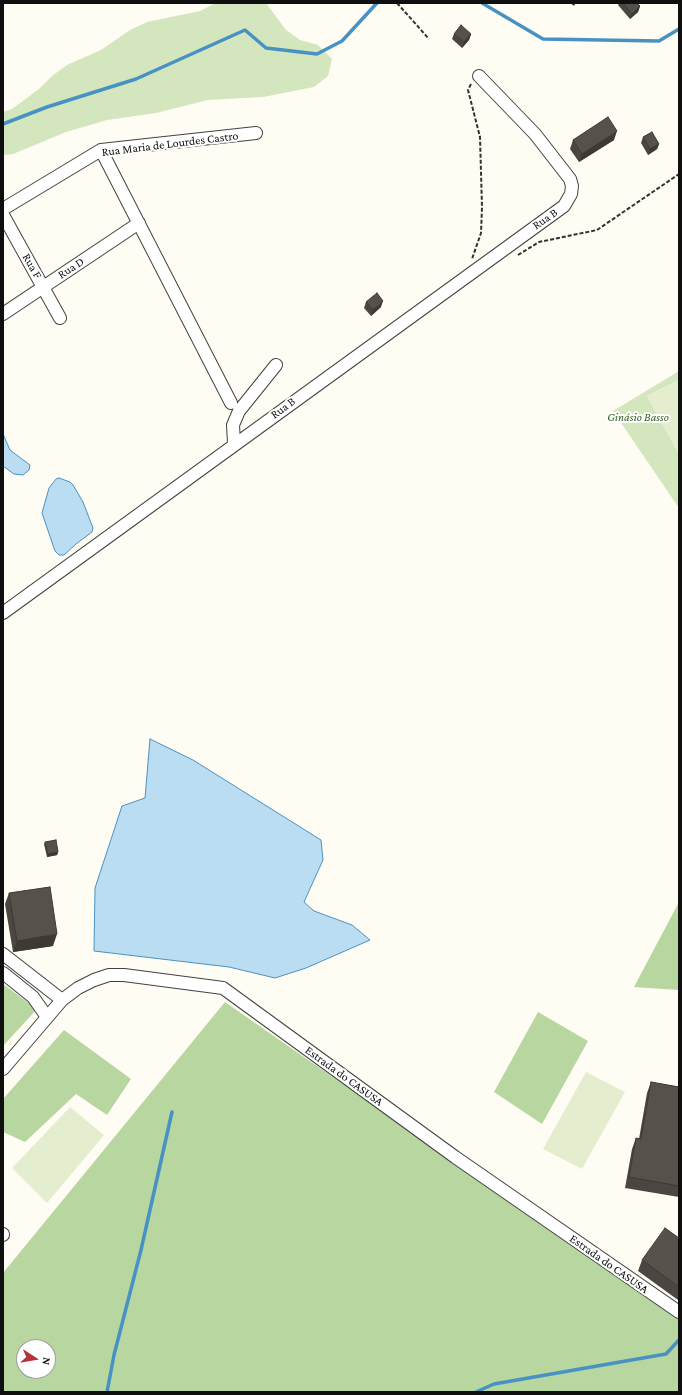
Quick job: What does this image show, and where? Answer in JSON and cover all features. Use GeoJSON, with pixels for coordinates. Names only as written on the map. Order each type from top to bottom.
{"type":"FeatureCollection","features":[{"type":"Feature","properties":{"kind":"street","name":"Rua B"},"geometry":{"type":"LineString","coordinates":[[3,613],[498,252],[564,206],[571,194],[572,186],[570,179],[535,134],[479,76]]}},
{"type":"Feature","properties":{"kind":"street","name":"Rua Maria de Lourdes Castro"},"geometry":{"type":"LineString","coordinates":[[3,209],[101,150],[256,134]]}},
{"type":"Feature","properties":{"kind":"street"},"geometry":{"type":"LineString","coordinates":[[101,150],[231,402]]}},
{"type":"Feature","properties":{"kind":"street","name":"Rua F"},"geometry":{"type":"LineString","coordinates":[[3,215],[60,318]]}},
{"type":"Feature","properties":{"kind":"street","name":"Rua D"},"geometry":{"type":"LineString","coordinates":[[3,314],[139,223]]}},
{"type":"Feature","properties":{"kind":"street"},"geometry":{"type":"LineString","coordinates":[[234,444],[233,425],[239,411],[276,366]]}},
{"type":"Feature","properties":{"kind":"street"},"geometry":{"type":"LineString","coordinates":[[3,954],[62,1000]]}},
{"type":"Feature","properties":{"kind":"street"},"geometry":{"type":"LineString","coordinates":[[3,973],[32,997],[47,1017]]}},
{"type":"Feature","properties":{"kind":"street","name":"Estrada do CASUSA"},"geometry":{"type":"LineString","coordinates":[[3,1069],[62,1000],[78,988],[109,975],[124,975],[223,988],[455,1157],[679,1312]]}},
{"type":"Feature","properties":{"kind":"street"},"geometry":{"type":"LineString","coordinates":[[32,997],[42,984]]}},
{"type":"Feature","properties":{"kind":"path"},"geometry":{"type":"LineString","coordinates":[[397,3],[429,39]]}},
{"type":"Feature","properties":{"kind":"path"},"geometry":{"type":"LineString","coordinates":[[468,275],[481,233],[482,207],[480,138],[468,90],[469,85],[479,76]]}},
{"type":"Feature","properties":{"kind":"path"},"geometry":{"type":"LineString","coordinates":[[498,252],[514,257],[539,242],[597,230],[679,174]]}},
{"type":"Feature","properties":{"kind":"green space"},"geometry":{"type":"Polygon","coordinates":[[[216,3],[266,3],[286,30],[300,40],[318,45],[332,59],[328,76],[314,87],[263,97],[208,100],[156,113],[107,120],[66,132],[13,154],[3,155],[3,112],[12,109],[39,89],[52,76],[67,65],[101,50],[130,30],[147,22],[200,11],[216,3]]]}},
{"type":"Feature","properties":{"kind":"green space","name":"Ginásio Basso"},"geometry":{"type":"Polygon","coordinates":[[[679,371],[679,380],[647,396],[679,454],[679,508],[613,411],[679,371]]]}},
{"type":"Feature","properties":{"kind":"green space"},"geometry":{"type":"Polygon","coordinates":[[[679,380],[679,454],[647,396],[679,380]]]}},
{"type":"Feature","properties":{"kind":"green space"},"geometry":{"type":"Polygon","coordinates":[[[679,902],[679,990],[634,987],[679,902]]]}},
{"type":"Feature","properties":{"kind":"green space"},"geometry":{"type":"Polygon","coordinates":[[[3,984],[37,1009],[3,1046],[3,984]]]}},
{"type":"Feature","properties":{"kind":"green space"},"geometry":{"type":"Polygon","coordinates":[[[225,1002],[679,1318],[679,1392],[3,1392],[3,1273],[225,1002]]]}},
{"type":"Feature","properties":{"kind":"green space"},"geometry":{"type":"Polygon","coordinates":[[[538,1012],[588,1041],[542,1124],[494,1092],[538,1012]]]}},
{"type":"Feature","properties":{"kind":"green space"},"geometry":{"type":"Polygon","coordinates":[[[64,1030],[131,1079],[107,1115],[76,1094],[25,1142],[3,1132],[3,1099],[64,1030]]]}},
{"type":"Feature","properties":{"kind":"green space"},"geometry":{"type":"Polygon","coordinates":[[[586,1072],[625,1092],[582,1169],[543,1149],[586,1072]]]}},
{"type":"Feature","properties":{"kind":"green space"},"geometry":{"type":"Polygon","coordinates":[[[70,1107],[104,1135],[47,1203],[12,1168],[70,1107]]]}},
{"type":"Feature","properties":{"kind":"water"},"geometry":{"type":"Polygon","coordinates":[[[3,434],[10,450],[30,465],[29,470],[23,475],[14,474],[3,466],[3,434]]]}},
{"type":"Feature","properties":{"kind":"water"},"geometry":{"type":"Polygon","coordinates":[[[59,478],[70,482],[73,485],[83,502],[93,528],[92,532],[64,555],[59,555],[55,551],[42,513],[49,488],[56,479],[59,478]]]}},
{"type":"Feature","properties":{"kind":"water"},"geometry":{"type":"Polygon","coordinates":[[[150,739],[193,760],[321,840],[323,860],[304,902],[314,911],[352,925],[370,940],[306,968],[275,978],[229,967],[94,951],[95,888],[122,806],[145,798],[150,739]]]}},
{"type":"Feature","properties":{"kind":"building"},"geometry":{"type":"Polygon","coordinates":[[[623,3],[637,3],[640,6],[632,14],[623,3]]]}},
{"type":"Feature","properties":{"kind":"building"},"geometry":{"type":"Polygon","coordinates":[[[461,25],[471,34],[464,42],[454,34],[461,25]]]}},
{"type":"Feature","properties":{"kind":"building"},"geometry":{"type":"Polygon","coordinates":[[[608,117],[617,131],[582,154],[573,140],[608,117]]]}},
{"type":"Feature","properties":{"kind":"building"},"geometry":{"type":"Polygon","coordinates":[[[652,132],[659,144],[650,149],[643,137],[652,132]]]}},
{"type":"Feature","properties":{"kind":"building"},"geometry":{"type":"Polygon","coordinates":[[[377,293],[383,301],[373,310],[366,302],[377,293]]]}},
{"type":"Feature","properties":{"kind":"building"},"geometry":{"type":"Polygon","coordinates":[[[56,840],[58,852],[48,854],[45,842],[56,840]]]}},
{"type":"Feature","properties":{"kind":"building"},"geometry":{"type":"Polygon","coordinates":[[[50,887],[57,934],[17,941],[9,893],[50,887]]]}},
{"type":"Feature","properties":{"kind":"building"},"geometry":{"type":"Polygon","coordinates":[[[651,1082],[679,1087],[679,1186],[629,1177],[636,1138],[641,1139],[651,1082]]]}},
{"type":"Feature","properties":{"kind":"building"},"geometry":{"type":"Polygon","coordinates":[[[665,1228],[679,1238],[679,1287],[642,1260],[665,1228]]]}},
{"type":"Feature","properties":{"kind":"waterway"},"geometry":{"type":"LineString","coordinates":[[3,124],[47,107],[136,79],[245,30],[266,48],[317,54],[342,41],[377,3]]}},
{"type":"Feature","properties":{"kind":"waterway"},"geometry":{"type":"LineString","coordinates":[[482,3],[543,39],[659,41],[679,29]]}},
{"type":"Feature","properties":{"kind":"waterway"},"geometry":{"type":"LineString","coordinates":[[107,1392],[114,1355],[141,1250],[172,1112]]}},
{"type":"Feature","properties":{"kind":"waterway"},"geometry":{"type":"LineString","coordinates":[[476,1392],[494,1384],[666,1354],[679,1340]]}}]}
